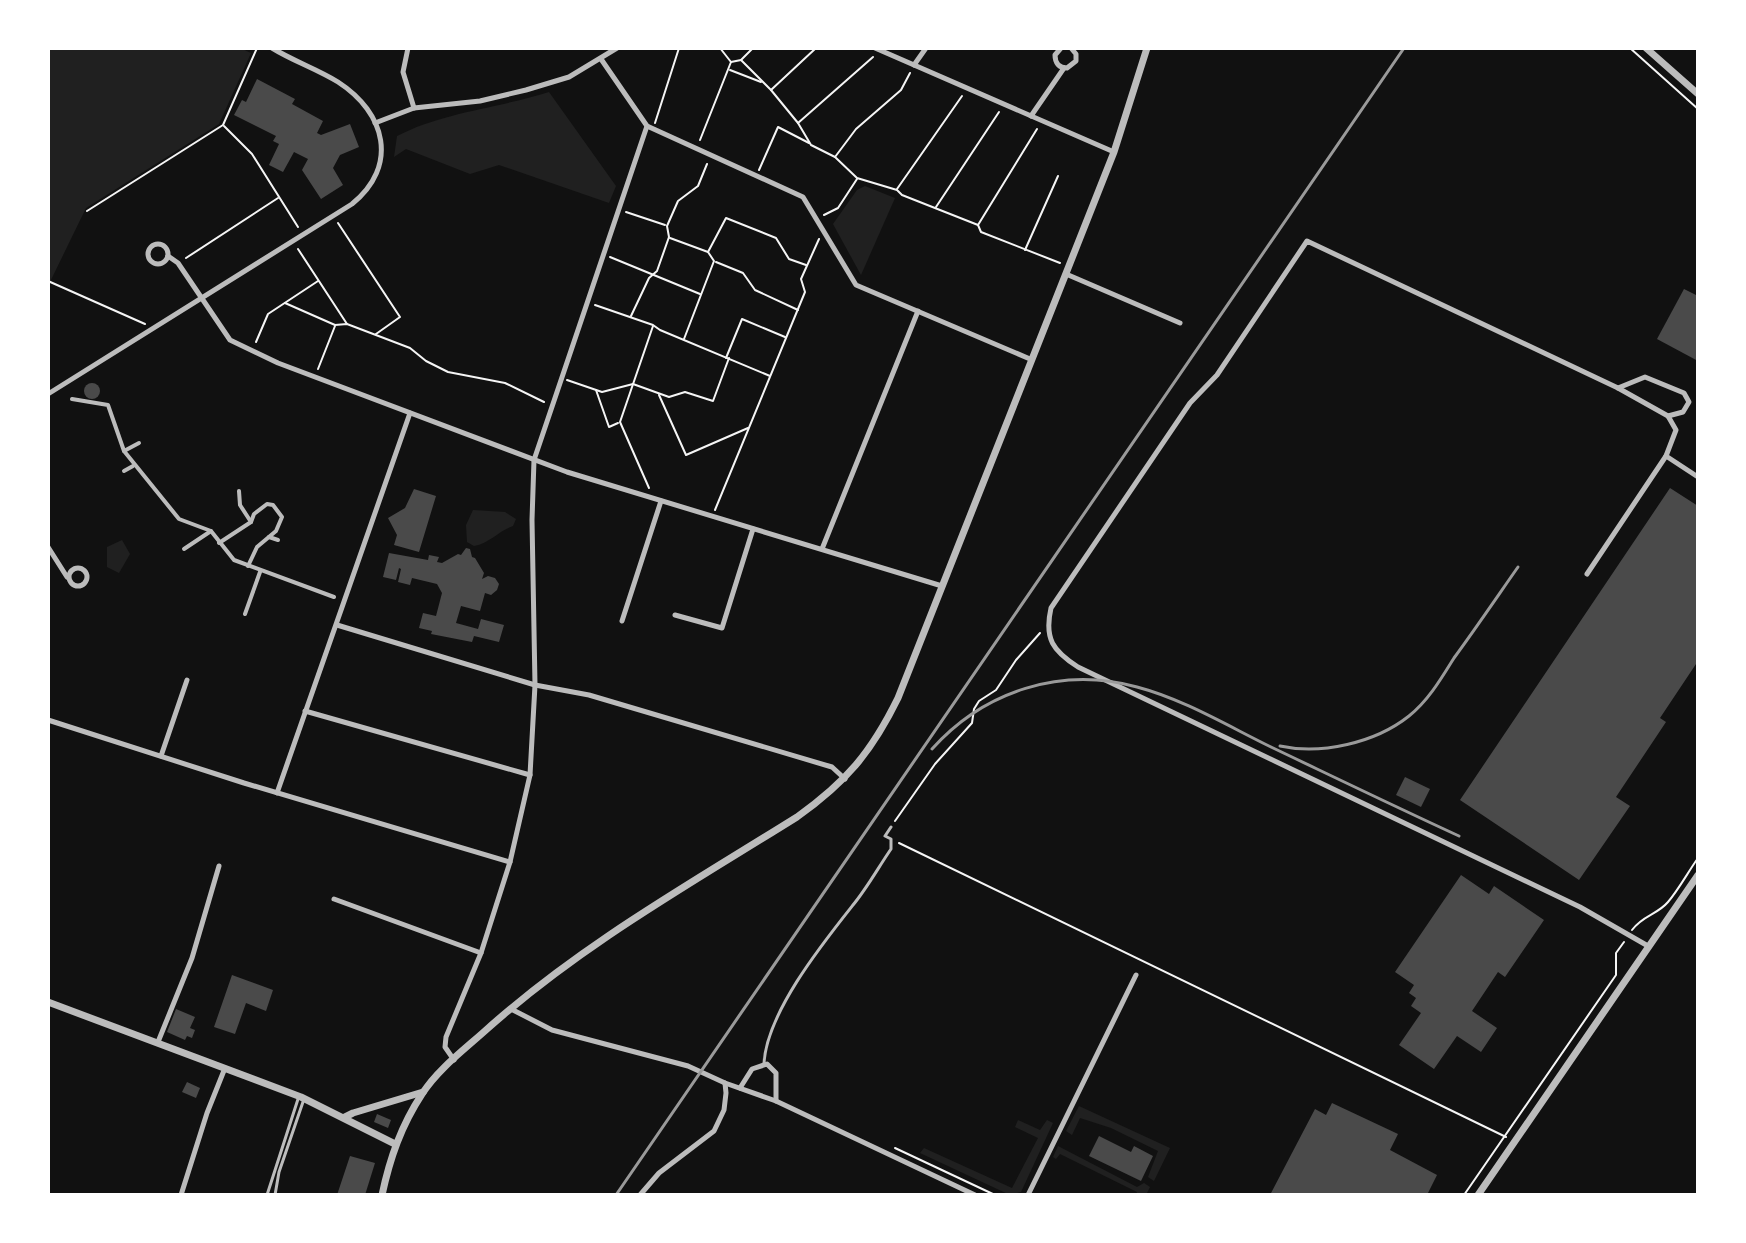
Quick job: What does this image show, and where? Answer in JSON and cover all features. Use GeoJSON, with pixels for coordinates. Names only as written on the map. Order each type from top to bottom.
{"type":"FeatureCollection","features":[{"type":"Feature","properties":{"kind":"street"},"geometry":{"type":"LineString","coordinates":[[48,394],[352,204],[374,181],[382,157],[375,123],[359,101],[336,81],[272,48]]}},
{"type":"Feature","properties":{"kind":"street"},"geometry":{"type":"LineString","coordinates":[[408,48],[403,72],[414,108]]}},
{"type":"Feature","properties":{"kind":"street"},"geometry":{"type":"LineString","coordinates":[[375,123],[414,108],[480,101],[569,77],[617,48]]}},
{"type":"Feature","properties":{"kind":"street"},"geometry":{"type":"LineString","coordinates":[[914,65],[926,48]]}},
{"type":"Feature","properties":{"kind":"street"},"geometry":{"type":"LineString","coordinates":[[1061,48],[1055,59],[1064,68],[1071,67],[1076,61],[1076,54],[1071,48]]}},
{"type":"Feature","properties":{"kind":"street"},"geometry":{"type":"LineString","coordinates":[[382,1195],[395,1144],[423,1092],[510,1008],[599,940],[797,817],[845,779],[872,746],[887,720],[942,586],[1114,152],[1147,48]]}},
{"type":"Feature","properties":{"kind":"street"},"geometry":{"type":"LineString","coordinates":[[1646,48],[1698,94]]}},
{"type":"Feature","properties":{"kind":"street"},"geometry":{"type":"LineString","coordinates":[[877,49],[1114,152]]}},
{"type":"Feature","properties":{"kind":"street"},"geometry":{"type":"LineString","coordinates":[[601,59],[650,127],[803,197],[856,285],[1030,359]]}},
{"type":"Feature","properties":{"kind":"street"},"geometry":{"type":"LineString","coordinates":[[1031,116],[1064,68]]}},
{"type":"Feature","properties":{"kind":"street"},"geometry":{"type":"LineString","coordinates":[[454,1060],[445,1047],[446,1037],[481,953],[510,862],[530,775],[535,685],[534,460],[617,210],[650,127]]}},
{"type":"Feature","properties":{"kind":"street"},"geometry":{"type":"LineString","coordinates":[[1587,574],[1666,456],[1676,430],[1668,416],[1618,388],[1307,241],[1217,375],[1185,409],[1051,608],[1047,626],[1051,643],[1063,657],[1078,667],[1566,900],[1648,946]]}},
{"type":"Feature","properties":{"kind":"street"},"geometry":{"type":"LineString","coordinates":[[168,256],[178,263],[230,340],[252,351],[534,460],[942,586]]}},
{"type":"Feature","properties":{"kind":"street"},"geometry":{"type":"LineString","coordinates":[[1067,270],[1180,323]]}},
{"type":"Feature","properties":{"kind":"street"},"geometry":{"type":"LineString","coordinates":[[822,549],[918,311]]}},
{"type":"Feature","properties":{"kind":"street"},"geometry":{"type":"LineString","coordinates":[[1618,388],[1645,377],[1684,393],[1689,402],[1683,412],[1668,416]]}},
{"type":"Feature","properties":{"kind":"street"},"geometry":{"type":"LineString","coordinates":[[103,405],[104,397]]}},
{"type":"Feature","properties":{"kind":"street"},"geometry":{"type":"LineString","coordinates":[[72,399],[108,405],[116,432],[133,466],[179,519],[211,531],[234,560],[334,597]]}},
{"type":"Feature","properties":{"kind":"street"},"geometry":{"type":"LineString","coordinates":[[277,793],[410,413]]}},
{"type":"Feature","properties":{"kind":"street"},"geometry":{"type":"LineString","coordinates":[[124,451],[139,443]]}},
{"type":"Feature","properties":{"kind":"street"},"geometry":{"type":"LineString","coordinates":[[1666,456],[1698,477]]}},
{"type":"Feature","properties":{"kind":"street"},"geometry":{"type":"LineString","coordinates":[[124,471],[133,466]]}},
{"type":"Feature","properties":{"kind":"street"},"geometry":{"type":"LineString","coordinates":[[239,491],[240,505],[251,522]]}},
{"type":"Feature","properties":{"kind":"street"},"geometry":{"type":"LineString","coordinates":[[622,621],[658,500]]}},
{"type":"Feature","properties":{"kind":"street"},"geometry":{"type":"LineString","coordinates":[[219,543],[251,522],[254,514],[267,504],[273,505],[282,517],[276,531],[257,547],[248,566]]}},
{"type":"Feature","properties":{"kind":"street"},"geometry":{"type":"LineString","coordinates":[[675,615],[722,628],[753,529]]}},
{"type":"Feature","properties":{"kind":"street"},"geometry":{"type":"LineString","coordinates":[[184,549],[211,531]]}},
{"type":"Feature","properties":{"kind":"street"},"geometry":{"type":"LineString","coordinates":[[269,537],[278,540]]}},
{"type":"Feature","properties":{"kind":"street"},"geometry":{"type":"LineString","coordinates":[[48,547],[70,581]]}},
{"type":"Feature","properties":{"kind":"street"},"geometry":{"type":"LineString","coordinates":[[245,614],[260,572]]}},
{"type":"Feature","properties":{"kind":"street"},"geometry":{"type":"LineString","coordinates":[[337,625],[535,685],[589,695],[818,762],[832,767],[845,779]]}},
{"type":"Feature","properties":{"kind":"street"},"geometry":{"type":"LineString","coordinates":[[161,756],[187,680]]}},
{"type":"Feature","properties":{"kind":"street"},"geometry":{"type":"LineString","coordinates":[[305,711],[530,775]]}},
{"type":"Feature","properties":{"kind":"street"},"geometry":{"type":"LineString","coordinates":[[48,720],[277,793],[510,862]]}},
{"type":"Feature","properties":{"kind":"street"},"geometry":{"type":"LineString","coordinates":[[158,1042],[192,958],[219,866]]}},
{"type":"Feature","properties":{"kind":"street"},"geometry":{"type":"LineString","coordinates":[[1478,1195],[1698,875]]}},
{"type":"Feature","properties":{"kind":"street"},"geometry":{"type":"LineString","coordinates":[[334,899],[481,953]]}},
{"type":"Feature","properties":{"kind":"street"},"geometry":{"type":"LineString","coordinates":[[1028,1195],[1136,975]]}},
{"type":"Feature","properties":{"kind":"street"},"geometry":{"type":"LineString","coordinates":[[48,1002],[302,1097],[395,1144]]}},
{"type":"Feature","properties":{"kind":"street"},"geometry":{"type":"LineString","coordinates":[[510,1008],[552,1030],[654,1055],[776,1101],[975,1195]]}},
{"type":"Feature","properties":{"kind":"street"},"geometry":{"type":"LineString","coordinates":[[740,1088],[755,1066],[771,1066],[776,1073],[776,1101]]}},
{"type":"Feature","properties":{"kind":"street"},"geometry":{"type":"LineString","coordinates":[[181,1195],[225,1068]]}},
{"type":"Feature","properties":{"kind":"street"},"geometry":{"type":"LineString","coordinates":[[640,1195],[659,1173],[714,1131],[724,1110],[725,1083]]}},
{"type":"Feature","properties":{"kind":"street"},"geometry":{"type":"LineString","coordinates":[[345,1117],[423,1092]]}},
{"type":"Feature","properties":{"kind":"lane"},"geometry":{"type":"LineString","coordinates":[[764,1064],[773,1022],[836,925],[891,849],[891,839],[885,836],[891,827]]}},
{"type":"Feature","properties":{"kind":"lane"},"geometry":{"type":"LineString","coordinates":[[267,1195],[302,1097]]}},
{"type":"Feature","properties":{"kind":"lane"},"geometry":{"type":"LineString","coordinates":[[275,1195],[302,1097]]}},
{"type":"Feature","properties":{"kind":"path"},"geometry":{"type":"LineString","coordinates":[[87,211],[223,125],[257,48]]}},
{"type":"Feature","properties":{"kind":"path"},"geometry":{"type":"LineString","coordinates":[[650,127],[679,48]]}},
{"type":"Feature","properties":{"kind":"path"},"geometry":{"type":"LineString","coordinates":[[720,48],[731,62]]}},
{"type":"Feature","properties":{"kind":"path"},"geometry":{"type":"LineString","coordinates":[[731,62],[741,60],[753,48]]}},
{"type":"Feature","properties":{"kind":"path"},"geometry":{"type":"LineString","coordinates":[[771,90],[816,48]]}},
{"type":"Feature","properties":{"kind":"path"},"geometry":{"type":"LineString","coordinates":[[1630,48],[1698,109]]}},
{"type":"Feature","properties":{"kind":"path"},"geometry":{"type":"LineString","coordinates":[[798,123],[868,63],[877,49]]}},
{"type":"Feature","properties":{"kind":"path"},"geometry":{"type":"LineString","coordinates":[[741,60],[771,90],[798,123],[811,145]]}},
{"type":"Feature","properties":{"kind":"path"},"geometry":{"type":"LineString","coordinates":[[697,148],[731,62]]}},
{"type":"Feature","properties":{"kind":"path"},"geometry":{"type":"LineString","coordinates":[[835,157],[856,129],[901,90],[914,65]]}},
{"type":"Feature","properties":{"kind":"path"},"geometry":{"type":"LineString","coordinates":[[729,69],[762,83]]}},
{"type":"Feature","properties":{"kind":"path"},"geometry":{"type":"LineString","coordinates":[[897,190],[967,88]]}},
{"type":"Feature","properties":{"kind":"path"},"geometry":{"type":"LineString","coordinates":[[935,209],[1004,104]]}},
{"type":"Feature","properties":{"kind":"path"},"geometry":{"type":"LineString","coordinates":[[978,225],[1042,121]]}},
{"type":"Feature","properties":{"kind":"path"},"geometry":{"type":"LineString","coordinates":[[223,125],[252,154],[303,235]]}},
{"type":"Feature","properties":{"kind":"path"},"geometry":{"type":"LineString","coordinates":[[757,175],[778,127],[835,157],[857,178],[897,190],[902,195],[978,225],[981,232],[1067,270]]}},
{"type":"Feature","properties":{"kind":"path"},"geometry":{"type":"LineString","coordinates":[[631,316],[649,278],[657,271],[669,237],[667,226],[678,201],[698,186],[711,156]]}},
{"type":"Feature","properties":{"kind":"path"},"geometry":{"type":"LineString","coordinates":[[1025,251],[1058,176]]}},
{"type":"Feature","properties":{"kind":"path"},"geometry":{"type":"LineString","coordinates":[[816,219],[838,208],[857,178]]}},
{"type":"Feature","properties":{"kind":"path"},"geometry":{"type":"LineString","coordinates":[[178,263],[279,197]]}},
{"type":"Feature","properties":{"kind":"path"},"geometry":{"type":"LineString","coordinates":[[617,210],[667,226]]}},
{"type":"Feature","properties":{"kind":"path"},"geometry":{"type":"LineString","coordinates":[[708,252],[726,218],[776,238],[789,259],[807,265]]}},
{"type":"Feature","properties":{"kind":"path"},"geometry":{"type":"LineString","coordinates":[[338,222],[400,317],[376,335]]}},
{"type":"Feature","properties":{"kind":"path"},"geometry":{"type":"LineString","coordinates":[[712,515],[798,310],[805,292],[801,279],[823,231]]}},
{"type":"Feature","properties":{"kind":"path"},"geometry":{"type":"LineString","coordinates":[[669,237],[708,252],[714,261],[743,273],[755,290],[798,310]]}},
{"type":"Feature","properties":{"kind":"path"},"geometry":{"type":"LineString","coordinates":[[298,249],[347,324]]}},
{"type":"Feature","properties":{"kind":"path"},"geometry":{"type":"LineString","coordinates":[[602,254],[702,295]]}},
{"type":"Feature","properties":{"kind":"path"},"geometry":{"type":"LineString","coordinates":[[684,339],[714,261]]}},
{"type":"Feature","properties":{"kind":"path"},"geometry":{"type":"LineString","coordinates":[[48,281],[143,321],[150,330]]}},
{"type":"Feature","properties":{"kind":"path"},"geometry":{"type":"LineString","coordinates":[[252,351],[268,314],[318,281]]}},
{"type":"Feature","properties":{"kind":"path"},"geometry":{"type":"LineString","coordinates":[[586,302],[631,316],[770,376]]}},
{"type":"Feature","properties":{"kind":"path"},"geometry":{"type":"LineString","coordinates":[[285,303],[335,325],[347,324],[410,348],[426,361],[448,372],[505,383],[552,405]]}},
{"type":"Feature","properties":{"kind":"path"},"geometry":{"type":"LineString","coordinates":[[562,378],[602,392],[633,384],[669,397],[685,392],[713,401],[742,319],[786,338]]}},
{"type":"Feature","properties":{"kind":"path"},"geometry":{"type":"LineString","coordinates":[[314,377],[335,325]]}},
{"type":"Feature","properties":{"kind":"path"},"geometry":{"type":"LineString","coordinates":[[653,325],[620,422],[658,500]]}},
{"type":"Feature","properties":{"kind":"path"},"geometry":{"type":"LineString","coordinates":[[596,390],[609,427],[620,422]]}},
{"type":"Feature","properties":{"kind":"path"},"geometry":{"type":"LineString","coordinates":[[659,394],[686,455],[749,427]]}},
{"type":"Feature","properties":{"kind":"path"},"geometry":{"type":"LineString","coordinates":[[891,827],[935,764],[972,723],[979,701],[996,690],[1016,660],[1047,626]]}},
{"type":"Feature","properties":{"kind":"path"},"geometry":{"type":"LineString","coordinates":[[891,839],[1506,1137]]}},
{"type":"Feature","properties":{"kind":"path"},"geometry":{"type":"LineString","coordinates":[[1464,1195],[1616,975],[1616,953],[1629,934],[1641,918],[1667,903],[1698,858]]}},
{"type":"Feature","properties":{"kind":"shaded area"},"geometry":{"type":"Polygon","coordinates":[[[48,48],[240,48],[251,53],[219,124],[86,208],[49,284],[48,48]]]}},
{"type":"Feature","properties":{"kind":"shaded area"},"geometry":{"type":"Polygon","coordinates":[[[549,92],[616,186],[609,203],[499,165],[470,174],[406,149],[394,157],[397,136],[415,128],[549,92]]]}},
{"type":"Feature","properties":{"kind":"shaded area"},"geometry":{"type":"Polygon","coordinates":[[[865,186],[895,198],[861,275],[833,224],[857,190],[865,186]]]}},
{"type":"Feature","properties":{"kind":"shaded area"},"geometry":{"type":"Polygon","coordinates":[[[473,510],[505,512],[516,519],[513,526],[474,546],[467,542],[466,525],[473,510]]]}},
{"type":"Feature","properties":{"kind":"shaded area"},"geometry":{"type":"Polygon","coordinates":[[[122,540],[130,554],[119,573],[107,567],[107,547],[122,540]]]}},
{"type":"Feature","properties":{"kind":"shaded area"},"geometry":{"type":"Polygon","coordinates":[[[1079,1106],[1170,1148],[1154,1181],[1148,1177],[1158,1151],[1111,1128],[1080,1118],[1072,1135],[1066,1131],[1079,1106]]]}},
{"type":"Feature","properties":{"kind":"shaded area"},"geometry":{"type":"Polygon","coordinates":[[[1018,1120],[1040,1130],[1047,1120],[1053,1123],[1021,1192],[1010,1195],[920,1153],[924,1148],[1012,1188],[1038,1138],[1015,1127],[1018,1120]]]}},
{"type":"Feature","properties":{"kind":"shaded area"},"geometry":{"type":"Polygon","coordinates":[[[1058,1146],[1137,1187],[1144,1183],[1150,1187],[1146,1195],[1136,1195],[1137,1192],[1060,1154],[1056,1159],[1053,1157],[1058,1146]]]}},
{"type":"Feature","properties":{"kind":"building"},"geometry":{"type":"Polygon","coordinates":[[[257,79],[295,99],[292,104],[323,121],[317,133],[321,135],[350,124],[359,147],[340,155],[333,168],[343,185],[321,199],[302,170],[308,159],[294,152],[283,172],[269,165],[279,144],[273,141],[276,136],[234,115],[242,100],[246,102],[257,79]]]}},
{"type":"Feature","properties":{"kind":"building"},"geometry":{"type":"Polygon","coordinates":[[[1684,289],[1698,296],[1698,361],[1657,339],[1684,289]]]}},
{"type":"Feature","properties":{"kind":"building"},"geometry":{"type":"Polygon","coordinates":[[[89,383],[95,383],[100,391],[98,397],[89,399],[84,394],[84,388],[89,383]]]}},
{"type":"Feature","properties":{"kind":"building"},"geometry":{"type":"Polygon","coordinates":[[[1670,488],[1698,506],[1698,661],[1660,718],[1666,722],[1616,797],[1630,806],[1579,880],[1460,800],[1670,488]]]}},
{"type":"Feature","properties":{"kind":"building"},"geometry":{"type":"Polygon","coordinates":[[[414,489],[436,496],[419,552],[394,545],[397,535],[388,518],[405,508],[414,489]]]}},
{"type":"Feature","properties":{"kind":"building"},"geometry":{"type":"Polygon","coordinates":[[[466,548],[470,549],[484,573],[482,579],[488,576],[495,578],[499,584],[491,595],[485,593],[480,611],[461,606],[456,623],[478,629],[481,619],[504,625],[499,642],[474,636],[472,642],[431,634],[432,631],[419,628],[423,613],[436,616],[442,593],[437,584],[412,578],[410,585],[398,582],[399,568],[396,580],[383,577],[389,553],[428,560],[429,555],[439,557],[437,562],[442,563],[461,555],[466,548]]]}},
{"type":"Feature","properties":{"kind":"building"},"geometry":{"type":"Polygon","coordinates":[[[1405,777],[1430,789],[1421,807],[1396,795],[1405,777]]]}},
{"type":"Feature","properties":{"kind":"building"},"geometry":{"type":"Polygon","coordinates":[[[1461,875],[1489,894],[1494,886],[1544,920],[1505,977],[1498,972],[1472,1011],[1497,1028],[1481,1052],[1457,1036],[1434,1069],[1399,1045],[1421,1013],[1411,1006],[1416,998],[1409,993],[1414,985],[1395,972],[1461,875]]]}},
{"type":"Feature","properties":{"kind":"building"},"geometry":{"type":"Polygon","coordinates":[[[232,975],[273,990],[266,1011],[246,1003],[235,1034],[214,1027],[232,975]]]}},
{"type":"Feature","properties":{"kind":"building"},"geometry":{"type":"Polygon","coordinates":[[[176,1009],[195,1017],[190,1028],[195,1030],[192,1038],[187,1036],[185,1040],[167,1032],[176,1009]]]}},
{"type":"Feature","properties":{"kind":"building"},"geometry":{"type":"Polygon","coordinates":[[[187,1082],[200,1088],[196,1098],[182,1092],[187,1082]]]}},
{"type":"Feature","properties":{"kind":"building"},"geometry":{"type":"Polygon","coordinates":[[[1332,1103],[1398,1134],[1390,1150],[1437,1175],[1427,1195],[1270,1195],[1315,1109],[1326,1115],[1332,1103]]]}},
{"type":"Feature","properties":{"kind":"building"},"geometry":{"type":"Polygon","coordinates":[[[377,1114],[391,1120],[388,1128],[374,1122],[377,1114]]]}},
{"type":"Feature","properties":{"kind":"building"},"geometry":{"type":"Polygon","coordinates":[[[1099,1136],[1131,1152],[1134,1146],[1153,1156],[1141,1181],[1089,1156],[1099,1136]]]}},
{"type":"Feature","properties":{"kind":"building"},"geometry":{"type":"Polygon","coordinates":[[[350,1156],[375,1163],[365,1195],[337,1195],[350,1156]]]}},
{"type":"Feature","properties":{"kind":"railway"},"geometry":{"type":"LineString","coordinates":[[616,1195],[1404,48]]}},
{"type":"Feature","properties":{"kind":"railway"},"geometry":{"type":"LineString","coordinates":[[1280,746],[1330,748],[1364,740],[1409,716],[1434,689],[1518,567]]}},
{"type":"Feature","properties":{"kind":"railway"},"geometry":{"type":"LineString","coordinates":[[932,749],[975,712],[1026,688],[1052,682],[1109,681],[1154,692],[1188,706],[1459,836]]}}]}
